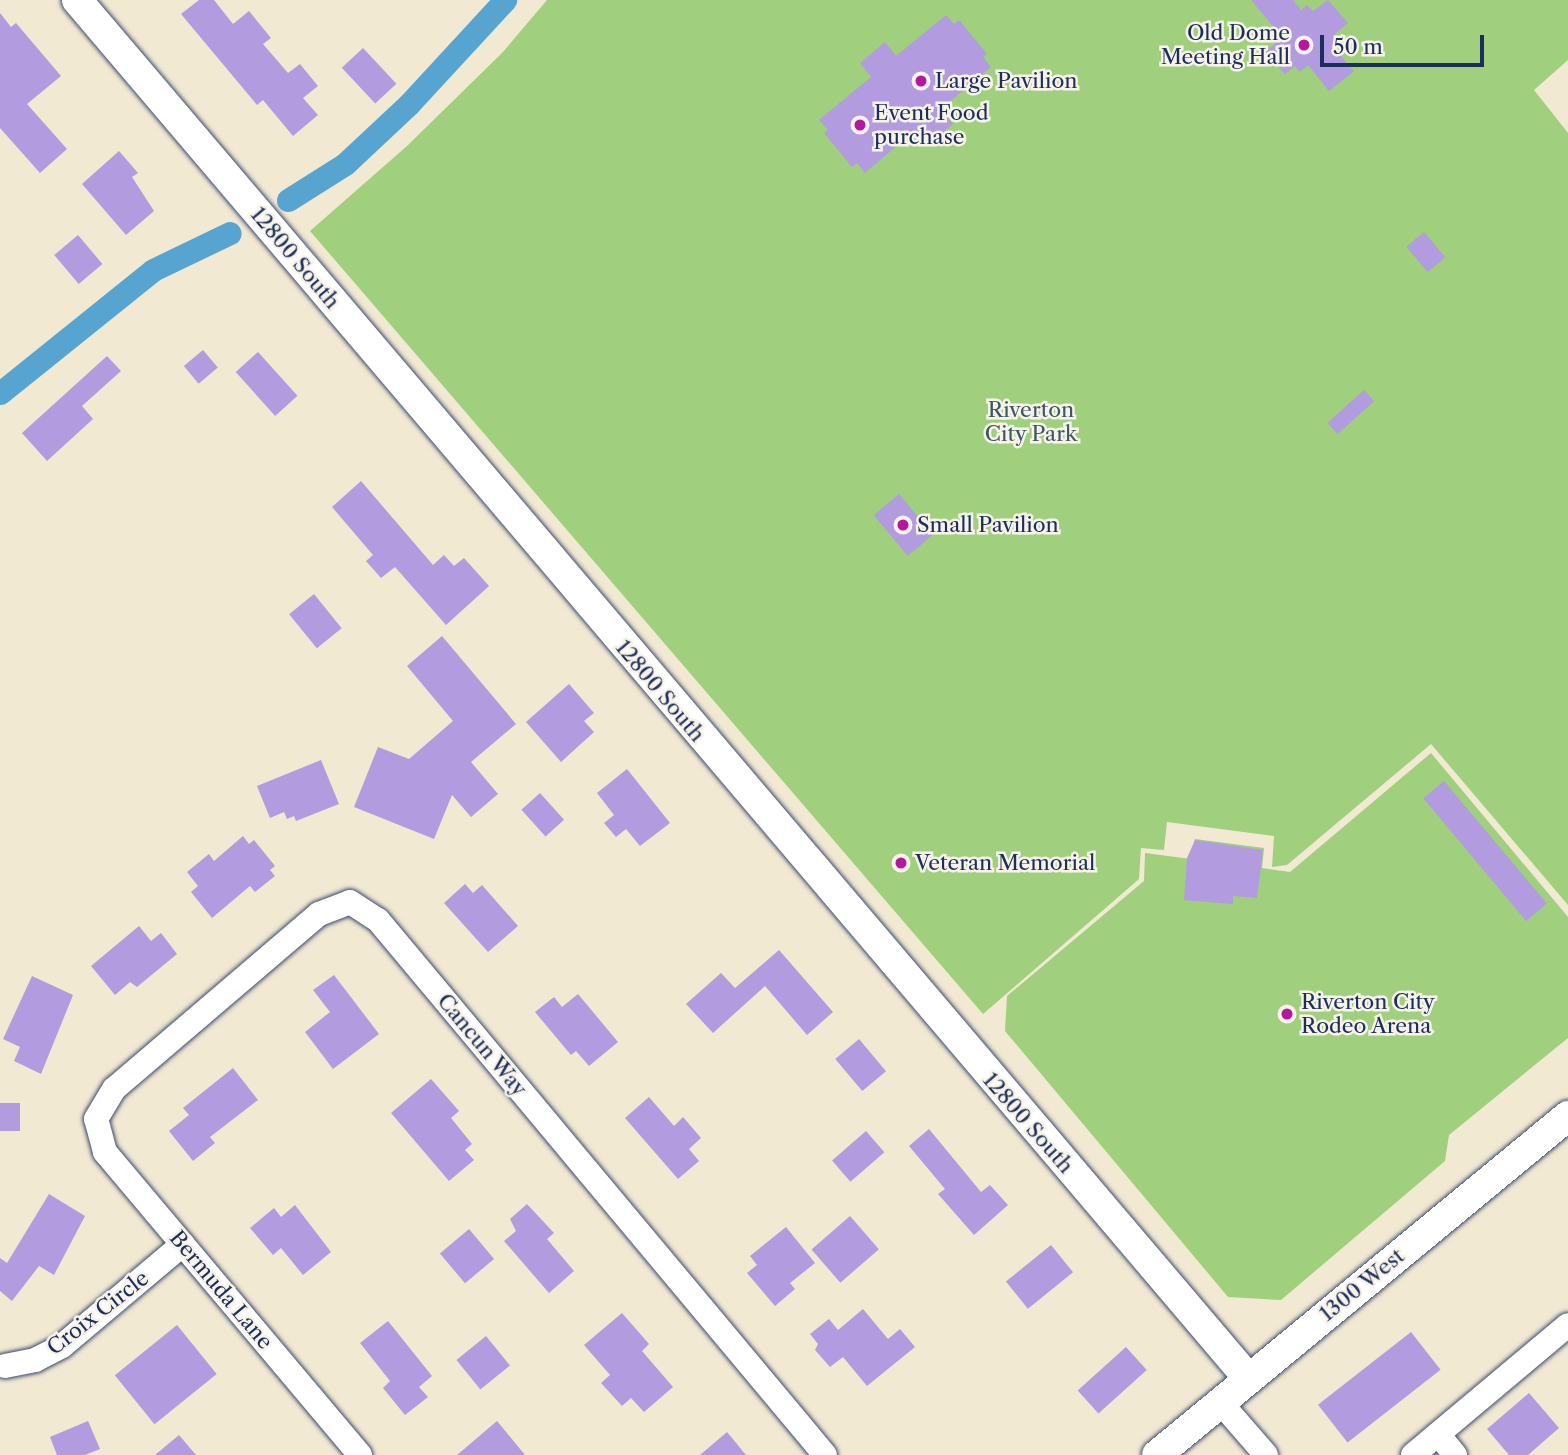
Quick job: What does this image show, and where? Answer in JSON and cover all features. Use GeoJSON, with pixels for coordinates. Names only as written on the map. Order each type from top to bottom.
{"type":"FeatureCollection","features":[{"type":"Feature","properties":{"kind":"street","name":"12800 South"},"geometry":{"type":"LineString","coordinates":[[77,0],[1248,1378]]}},
{"type":"Feature","properties":{"kind":"street","name":"Cancun Way"},"geometry":{"type":"LineString","coordinates":[[96,1119],[102,1102],[124,1080],[319,914],[350,902],[378,920],[825,1455]]}},
{"type":"Feature","properties":{"kind":"street","name":"1300 West"},"geometry":{"type":"LineString","coordinates":[[1157,1455],[1568,1116]]}},
{"type":"Feature","properties":{"kind":"street","name":"Bermuda Lane"},"geometry":{"type":"LineString","coordinates":[[96,1119],[97,1136],[105,1152],[360,1455]]}},
{"type":"Feature","properties":{"kind":"street","name":"Croix Circle"},"geometry":{"type":"LineString","coordinates":[[5,1366],[35,1360],[62,1346],[183,1244]]}},
{"type":"Feature","properties":{"kind":"street"},"geometry":{"type":"LineString","coordinates":[[1413,1455],[1568,1325]]}},
{"type":"Feature","properties":{"kind":"street"},"geometry":{"type":"LineString","coordinates":[[1220,1402],[1266,1455]]}},
{"type":"Feature","properties":{"kind":"street"},"geometry":{"type":"LineString","coordinates":[[1438,1434],[1455,1455]]}},
{"type":"Feature","properties":{"kind":"green space","name":"Riverton City Park"},"geometry":{"type":"Polygon","coordinates":[[[547,0],[1568,0],[1568,60],[1534,90],[1568,133],[1568,905],[1431,744],[1287,865],[1272,867],[1274,836],[1167,822],[1164,850],[1141,848],[1139,879],[983,1014],[310,231],[407,146],[503,52],[547,0]]]}},
{"type":"Feature","properties":{"kind":"green space","name":"Riverton City Rodeo Arena"},"geometry":{"type":"Polygon","coordinates":[[[1431,753],[1568,917],[1568,1038],[1449,1135],[1445,1161],[1281,1300],[1228,1297],[1005,1031],[1007,996],[1144,881],[1145,853],[1191,859],[1195,839],[1264,848],[1262,868],[1290,872],[1431,753]]]}},
{"type":"Feature","properties":{"kind":"building"},"geometry":{"type":"Polygon","coordinates":[[[199,0],[214,0],[233,24],[249,11],[271,38],[263,44],[288,73],[300,64],[318,86],[303,98],[318,115],[293,136],[263,100],[257,105],[181,14],[199,0]]]}},
{"type":"Feature","properties":{"kind":"building","name":"Old Dome Meeting Hall"},"geometry":{"type":"Polygon","coordinates":[[[1251,0],[1293,0],[1301,10],[1307,5],[1313,11],[1328,0],[1348,23],[1333,36],[1339,42],[1333,47],[1354,71],[1329,91],[1308,65],[1300,72],[1295,66],[1285,74],[1265,52],[1275,44],[1270,37],[1277,31],[1251,0]]]}},
{"type":"Feature","properties":{"kind":"building"},"geometry":{"type":"Polygon","coordinates":[[[0,13],[11,27],[16,23],[61,76],[27,104],[67,149],[40,173],[0,128],[0,13]]]}},
{"type":"Feature","properties":{"kind":"building","name":"Large Pavilion"},"geometry":{"type":"Polygon","coordinates":[[[946,15],[954,24],[959,20],[987,54],[983,57],[991,67],[941,109],[953,124],[926,146],[914,131],[865,173],[857,163],[852,167],[824,133],[828,130],[819,120],[871,77],[860,63],[885,42],[896,56],[946,15]]]}},
{"type":"Feature","properties":{"kind":"building"},"geometry":{"type":"Polygon","coordinates":[[[363,48],[396,84],[375,104],[342,68],[363,48]]]}},
{"type":"Feature","properties":{"kind":"building"},"geometry":{"type":"Polygon","coordinates":[[[119,151],[138,173],[132,177],[154,211],[126,235],[82,184],[119,151]]]}},
{"type":"Feature","properties":{"kind":"building"},"geometry":{"type":"Polygon","coordinates":[[[1424,232],[1445,257],[1428,272],[1406,247],[1424,232]]]}},
{"type":"Feature","properties":{"kind":"building"},"geometry":{"type":"Polygon","coordinates":[[[78,235],[102,264],[79,284],[54,255],[78,235]]]}},
{"type":"Feature","properties":{"kind":"building"},"geometry":{"type":"Polygon","coordinates":[[[203,350],[218,368],[199,384],[184,366],[203,350]]]}},
{"type":"Feature","properties":{"kind":"building"},"geometry":{"type":"Polygon","coordinates":[[[258,352],[297,396],[275,416],[236,372],[258,352]]]}},
{"type":"Feature","properties":{"kind":"building"},"geometry":{"type":"Polygon","coordinates":[[[107,356],[121,371],[82,406],[93,419],[47,461],[22,433],[107,356]]]}},
{"type":"Feature","properties":{"kind":"building"},"geometry":{"type":"Polygon","coordinates":[[[1364,390],[1374,401],[1338,434],[1328,423],[1364,390]]]}},
{"type":"Feature","properties":{"kind":"building"},"geometry":{"type":"Polygon","coordinates":[[[361,481],[433,565],[444,555],[454,566],[464,558],[489,586],[446,625],[395,567],[381,578],[366,561],[373,555],[332,507],[361,481]]]}},
{"type":"Feature","properties":{"kind":"building","name":"Small Pavilion"},"geometry":{"type":"Polygon","coordinates":[[[899,494],[933,535],[908,556],[874,515],[899,494]]]}},
{"type":"Feature","properties":{"kind":"building"},"geometry":{"type":"Polygon","coordinates":[[[314,594],[342,628],[317,648],[289,614],[314,594]]]}},
{"type":"Feature","properties":{"kind":"building"},"geometry":{"type":"Polygon","coordinates":[[[442,636],[516,724],[471,762],[498,794],[471,817],[452,795],[434,839],[354,807],[378,747],[409,759],[453,721],[407,666],[442,636]]]}},
{"type":"Feature","properties":{"kind":"building"},"geometry":{"type":"Polygon","coordinates":[[[569,684],[594,713],[584,721],[594,732],[561,762],[526,722],[569,684]]]}},
{"type":"Feature","properties":{"kind":"building"},"geometry":{"type":"Polygon","coordinates":[[[321,760],[339,804],[296,821],[294,816],[287,819],[284,812],[270,818],[257,786],[321,760]]]}},
{"type":"Feature","properties":{"kind":"building"},"geometry":{"type":"Polygon","coordinates":[[[627,769],[670,823],[640,846],[626,829],[616,837],[604,823],[614,815],[597,793],[627,769]]]}},
{"type":"Feature","properties":{"kind":"building"},"geometry":{"type":"Polygon","coordinates":[[[1444,781],[1547,904],[1526,921],[1423,798],[1444,781]]]}},
{"type":"Feature","properties":{"kind":"building"},"geometry":{"type":"Polygon","coordinates":[[[540,793],[564,820],[546,836],[521,810],[540,793]]]}},
{"type":"Feature","properties":{"kind":"building"},"geometry":{"type":"Polygon","coordinates":[[[243,836],[249,844],[254,840],[275,866],[270,870],[275,876],[255,892],[250,886],[212,918],[191,892],[198,886],[187,872],[209,854],[214,861],[243,836]]]}},
{"type":"Feature","properties":{"kind":"building"},"geometry":{"type":"Polygon","coordinates":[[[1195,840],[1263,850],[1257,898],[1233,896],[1233,904],[1184,900],[1187,858],[1195,840]]]}},
{"type":"Feature","properties":{"kind":"building"},"geometry":{"type":"Polygon","coordinates":[[[465,884],[473,893],[482,885],[518,926],[488,952],[444,903],[465,884]]]}},
{"type":"Feature","properties":{"kind":"building"},"geometry":{"type":"Polygon","coordinates":[[[139,926],[151,941],[161,933],[177,954],[137,987],[130,982],[115,995],[91,966],[139,926]]]}},
{"type":"Feature","properties":{"kind":"building"},"geometry":{"type":"Polygon","coordinates":[[[779,950],[833,1012],[807,1035],[765,986],[713,1033],[686,1004],[721,973],[735,988],[779,950]]]}},
{"type":"Feature","properties":{"kind":"building"},"geometry":{"type":"Polygon","coordinates":[[[334,975],[379,1034],[333,1069],[305,1032],[330,1012],[313,990],[334,975]]]}},
{"type":"Feature","properties":{"kind":"building"},"geometry":{"type":"Polygon","coordinates":[[[32,976],[73,995],[41,1074],[14,1061],[20,1047],[3,1039],[32,976]]]}},
{"type":"Feature","properties":{"kind":"building"},"geometry":{"type":"Polygon","coordinates":[[[578,994],[618,1042],[589,1066],[576,1051],[571,1055],[535,1012],[554,997],[562,1007],[578,994]]]}},
{"type":"Feature","properties":{"kind":"building"},"geometry":{"type":"Polygon","coordinates":[[[859,1039],[886,1071],[862,1091],[835,1059],[859,1039]]]}},
{"type":"Feature","properties":{"kind":"building"},"geometry":{"type":"Polygon","coordinates":[[[233,1068],[258,1100],[210,1137],[215,1143],[193,1161],[169,1131],[189,1115],[183,1108],[233,1068]]]}},
{"type":"Feature","properties":{"kind":"building"},"geometry":{"type":"Polygon","coordinates":[[[431,1079],[459,1111],[451,1118],[472,1144],[465,1150],[474,1160],[449,1181],[391,1113],[431,1079]]]}},
{"type":"Feature","properties":{"kind":"building"},"geometry":{"type":"Polygon","coordinates":[[[649,1097],[674,1126],[683,1117],[701,1138],[689,1149],[699,1161],[678,1179],[625,1118],[649,1097]]]}},
{"type":"Feature","properties":{"kind":"building"},"geometry":{"type":"Polygon","coordinates":[[[0,1103],[20,1103],[20,1131],[0,1131],[0,1103]]]}},
{"type":"Feature","properties":{"kind":"building"},"geometry":{"type":"Polygon","coordinates":[[[929,1129],[981,1192],[990,1185],[1008,1205],[974,1235],[938,1194],[945,1189],[909,1146],[929,1129]]]}},
{"type":"Feature","properties":{"kind":"building"},"geometry":{"type":"Polygon","coordinates":[[[866,1131],[884,1152],[850,1182],[832,1161],[866,1131]]]}},
{"type":"Feature","properties":{"kind":"building"},"geometry":{"type":"Polygon","coordinates":[[[49,1194],[85,1216],[54,1275],[39,1266],[12,1301],[0,1291],[0,1258],[7,1263],[49,1194]]]}},
{"type":"Feature","properties":{"kind":"building"},"geometry":{"type":"Polygon","coordinates":[[[527,1204],[554,1233],[547,1239],[574,1271],[549,1293],[504,1241],[516,1231],[510,1219],[527,1204]]]}},
{"type":"Feature","properties":{"kind":"building"},"geometry":{"type":"Polygon","coordinates":[[[295,1205],[331,1252],[303,1275],[281,1248],[273,1255],[250,1228],[274,1208],[281,1217],[295,1205]]]}},
{"type":"Feature","properties":{"kind":"building"},"geometry":{"type":"Polygon","coordinates":[[[850,1216],[879,1249],[840,1283],[812,1249],[850,1216]]]}},
{"type":"Feature","properties":{"kind":"building"},"geometry":{"type":"Polygon","coordinates":[[[786,1227],[815,1263],[790,1283],[795,1289],[775,1306],[747,1273],[757,1265],[750,1256],[786,1227]]]}},
{"type":"Feature","properties":{"kind":"building"},"geometry":{"type":"Polygon","coordinates":[[[469,1229],[494,1259],[465,1283],[440,1253],[469,1229]]]}},
{"type":"Feature","properties":{"kind":"building"},"geometry":{"type":"Polygon","coordinates":[[[1051,1245],[1073,1272],[1028,1309],[1006,1282],[1051,1245]]]}},
{"type":"Feature","properties":{"kind":"building"},"geometry":{"type":"Polygon","coordinates":[[[863,1309],[888,1339],[900,1329],[915,1347],[867,1386],[843,1357],[830,1367],[815,1350],[818,1344],[810,1334],[829,1319],[838,1330],[863,1309]]]}},
{"type":"Feature","properties":{"kind":"building"},"geometry":{"type":"Polygon","coordinates":[[[622,1313],[649,1344],[642,1351],[673,1387],[644,1412],[631,1398],[622,1406],[601,1383],[610,1375],[584,1345],[622,1313]]]}},
{"type":"Feature","properties":{"kind":"building"},"geometry":{"type":"Polygon","coordinates":[[[388,1321],[432,1376],[419,1387],[428,1397],[405,1415],[383,1388],[390,1381],[360,1343],[388,1321]]]}},
{"type":"Feature","properties":{"kind":"building"},"geometry":{"type":"Polygon","coordinates":[[[177,1325],[217,1374],[154,1424],[115,1375],[177,1325]]]}},
{"type":"Feature","properties":{"kind":"building"},"geometry":{"type":"Polygon","coordinates":[[[1411,1332],[1441,1370],[1348,1442],[1318,1405],[1411,1332]]]}},
{"type":"Feature","properties":{"kind":"building"},"geometry":{"type":"Polygon","coordinates":[[[486,1336],[510,1366],[480,1389],[456,1360],[486,1336]]]}},
{"type":"Feature","properties":{"kind":"building"},"geometry":{"type":"Polygon","coordinates":[[[1126,1347],[1147,1370],[1098,1414],[1078,1390],[1126,1347]]]}},
{"type":"Feature","properties":{"kind":"building"},"geometry":{"type":"Polygon","coordinates":[[[1529,1393],[1559,1428],[1528,1455],[1509,1455],[1487,1429],[1529,1393]]]}},
{"type":"Feature","properties":{"kind":"building"},"geometry":{"type":"Polygon","coordinates":[[[88,1421],[100,1449],[85,1455],[57,1455],[50,1437],[88,1421]]]}},
{"type":"Feature","properties":{"kind":"building"},"geometry":{"type":"Polygon","coordinates":[[[497,1421],[525,1455],[457,1455],[497,1421]]]}},
{"type":"Feature","properties":{"kind":"building"},"geometry":{"type":"Polygon","coordinates":[[[727,1432],[746,1455],[700,1455],[727,1432]]]}},
{"type":"Feature","properties":{"kind":"building"},"geometry":{"type":"Polygon","coordinates":[[[179,1435],[196,1455],[155,1455],[179,1435]]]}},
{"type":"Feature","properties":{"kind":"waterway"},"geometry":{"type":"LineString","coordinates":[[288,200],[345,164],[409,104],[505,0]]}},
{"type":"Feature","properties":{"kind":"waterway"},"geometry":{"type":"LineString","coordinates":[[0,393],[153,270],[230,233]]}},
{"type":"Feature","properties":{"kind":"place","name":"Old Dome Meeting Hall"},"geometry":{"type":"Point","coordinates":[1304,45]}},
{"type":"Feature","properties":{"kind":"place","name":"Large Pavilion"},"geometry":{"type":"Point","coordinates":[921,81]}},
{"type":"Feature","properties":{"kind":"place","name":"Event Food purchase"},"geometry":{"type":"Point","coordinates":[860,125]}},
{"type":"Feature","properties":{"kind":"place","name":"Small Pavilion"},"geometry":{"type":"Point","coordinates":[903,525]}},
{"type":"Feature","properties":{"kind":"place","name":"Veteran Memorial"},"geometry":{"type":"Point","coordinates":[901,863]}},
{"type":"Feature","properties":{"kind":"place","name":"Riverton City Rodeo Arena"},"geometry":{"type":"Point","coordinates":[1287,1014]}}]}
